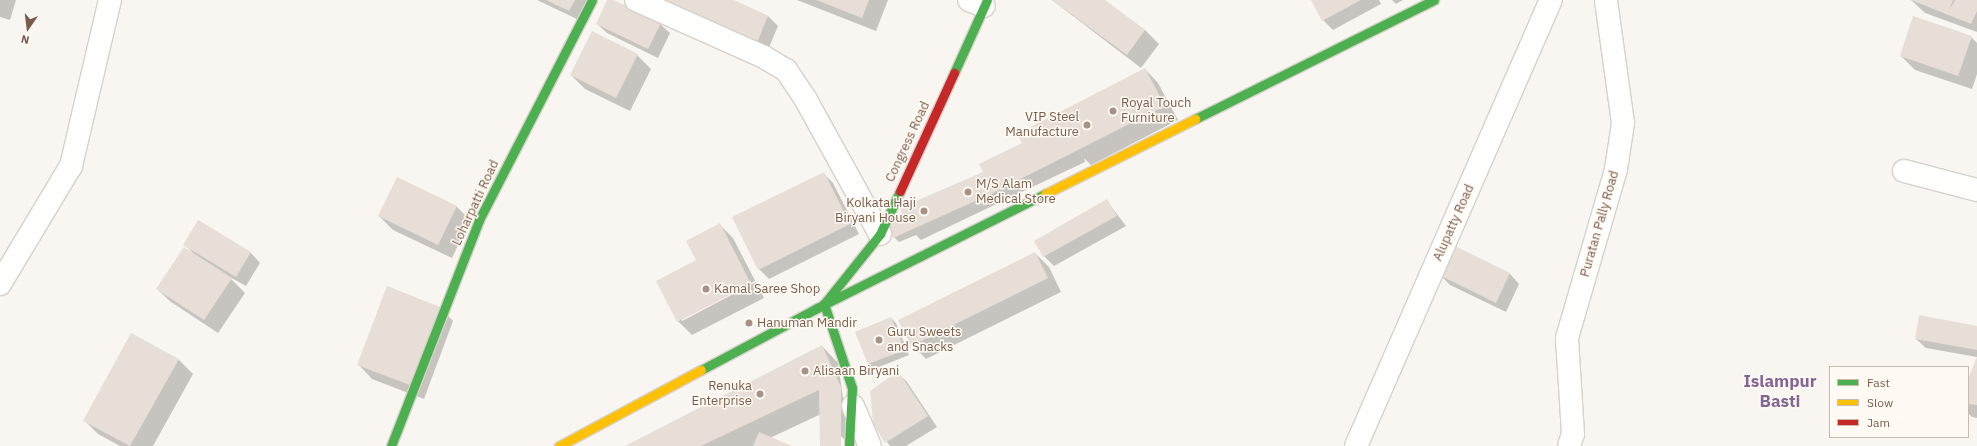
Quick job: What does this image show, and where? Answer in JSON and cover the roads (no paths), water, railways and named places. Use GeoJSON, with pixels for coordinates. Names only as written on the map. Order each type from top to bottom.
{"type":"FeatureCollection","features":[{"type":"Feature","properties":{"kind":"street"},"geometry":{"type":"LineString","coordinates":[[0,284],[71,166],[110,0]]}},
{"type":"Feature","properties":{"kind":"street","name":"Loharpatti Road"},"geometry":{"type":"LineString","coordinates":[[391,446],[395,442],[479,220],[592,0]]}},
{"type":"Feature","properties":{"kind":"street"},"geometry":{"type":"LineString","coordinates":[[636,0],[764,57],[786,70],[806,100],[880,234]]}},
{"type":"Feature","properties":{"kind":"street"},"geometry":{"type":"LineString","coordinates":[[559,446],[824,304],[1434,0]]}},
{"type":"Feature","properties":{"kind":"street","name":"Alupatty Road"},"geometry":{"type":"LineString","coordinates":[[1356,446],[1550,0]]}},
{"type":"Feature","properties":{"kind":"street","name":"Puratan Pally Road"},"geometry":{"type":"LineString","coordinates":[[1569,446],[1573,434],[1567,338],[1616,169],[1623,123],[1606,0]]}},
{"type":"Feature","properties":{"kind":"street","name":"Congress Road"},"geometry":{"type":"LineString","coordinates":[[824,304],[880,234],[980,2]]}},
{"type":"Feature","properties":{"kind":"street"},"geometry":{"type":"LineString","coordinates":[[1904,172],[1977,190]]}},
{"type":"Feature","properties":{"kind":"street"},"geometry":{"type":"LineString","coordinates":[[824,304],[852,388],[853,406],[849,446]]}},
{"type":"Feature","properties":{"kind":"street"},"geometry":{"type":"LineString","coordinates":[[853,406],[870,446]]}},
{"type":"Feature","properties":{"kind":"place","name":"Royal Touch Furniture"},"geometry":{"type":"Point","coordinates":[1113,111]}},
{"type":"Feature","properties":{"kind":"place","name":"VIP Steel Manufacture"},"geometry":{"type":"Point","coordinates":[1087,125]}},
{"type":"Feature","properties":{"kind":"place","name":"M/S Alam Medical Store"},"geometry":{"type":"Point","coordinates":[968,192]}},
{"type":"Feature","properties":{"kind":"place","name":"Kolkata Haji Biryani House"},"geometry":{"type":"Point","coordinates":[924,211]}},
{"type":"Feature","properties":{"kind":"place","name":"Kamal Saree Shop"},"geometry":{"type":"Point","coordinates":[706,289]}},
{"type":"Feature","properties":{"kind":"place","name":"Hanuman Mandir"},"geometry":{"type":"Point","coordinates":[749,323]}},
{"type":"Feature","properties":{"kind":"place","name":"Guru Sweets and Snacks"},"geometry":{"type":"Point","coordinates":[879,340]}},
{"type":"Feature","properties":{"kind":"place","name":"Alisaan Biryani"},"geometry":{"type":"Point","coordinates":[805,371]}},
{"type":"Feature","properties":{"kind":"place","name":"Renuka Enterprise"},"geometry":{"type":"Point","coordinates":[760,394]}},
{"type":"Feature","properties":{"kind":"district","name":"Islampur Basti"},"geometry":{"type":"Point","coordinates":[1780,392]}}]}
